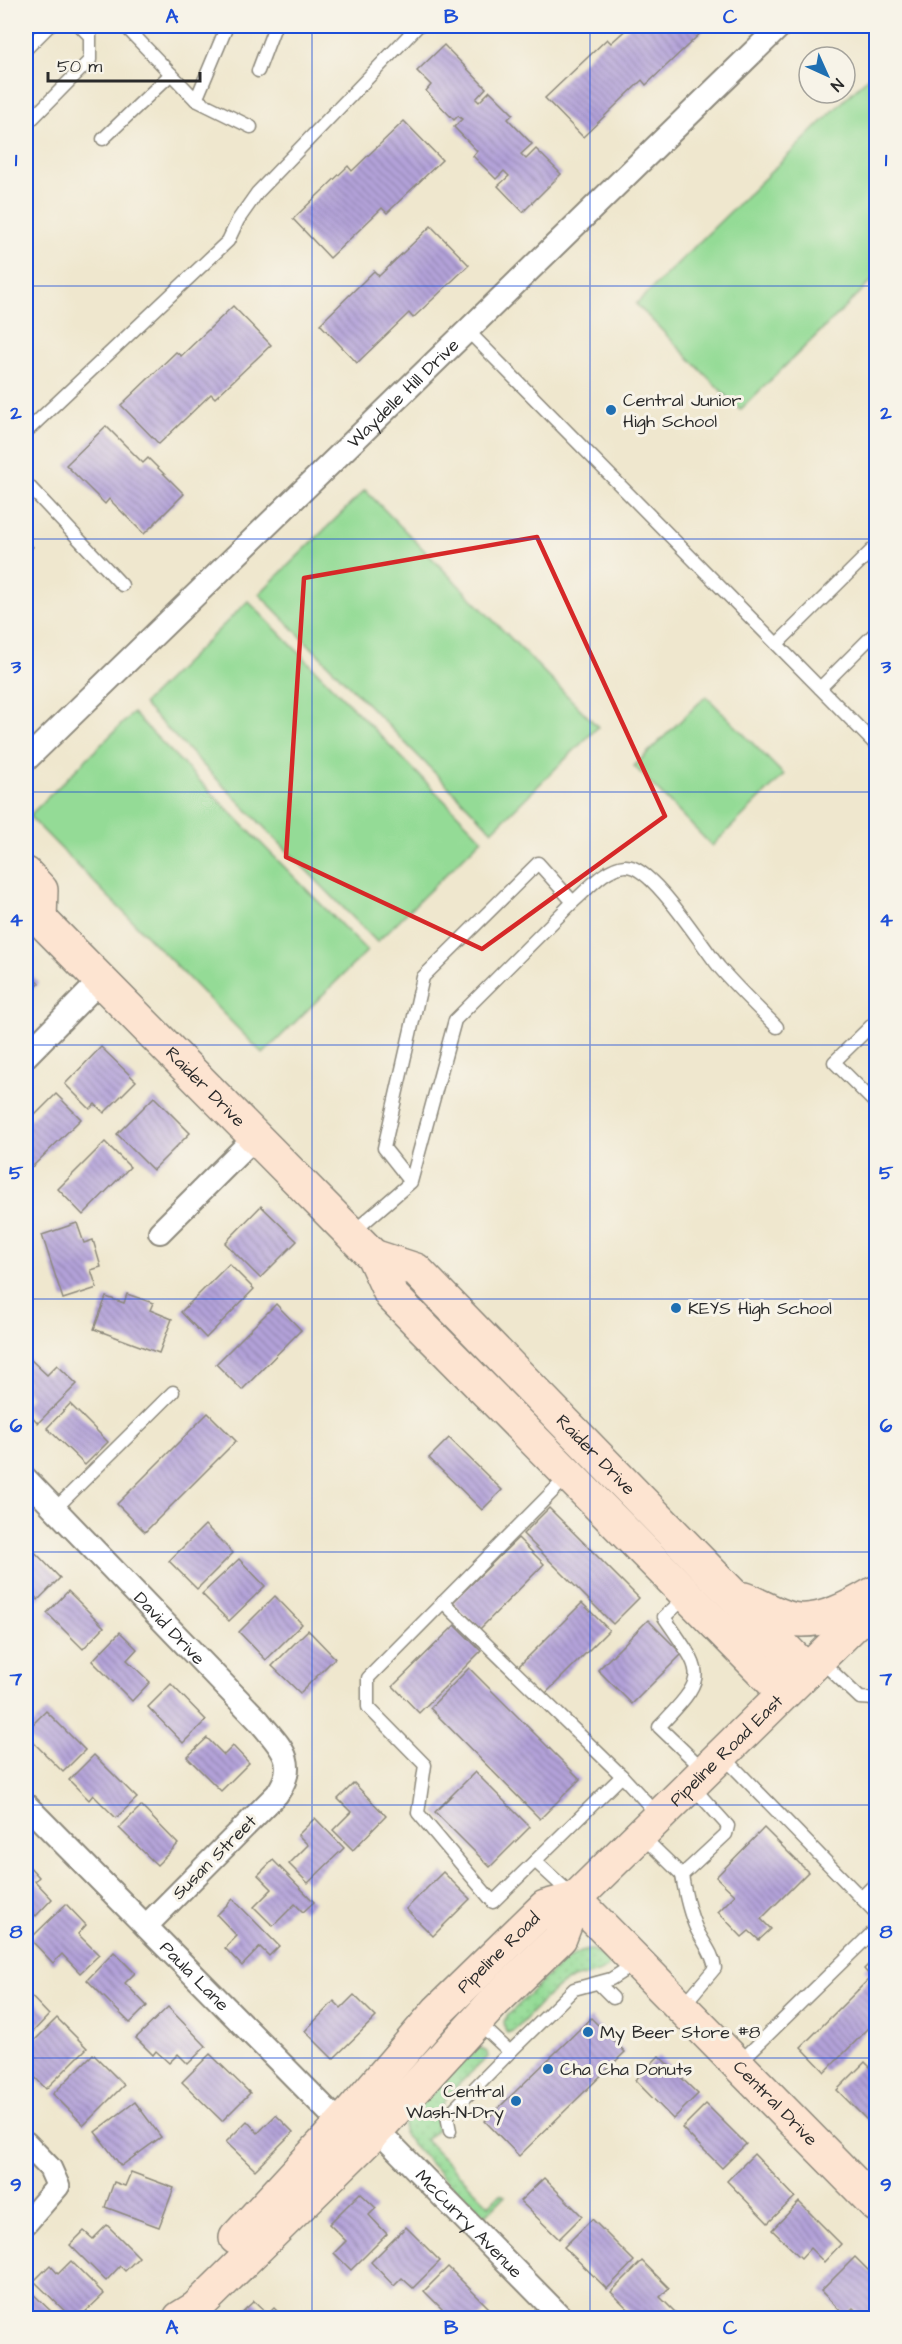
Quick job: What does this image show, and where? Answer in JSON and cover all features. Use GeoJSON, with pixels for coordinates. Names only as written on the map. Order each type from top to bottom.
{"type":"FeatureCollection","features":[{"type":"Feature","properties":{"kind":"main road","name":"Raider Drive"},"geometry":{"type":"LineString","coordinates":[[26,874],[41,890],[33,917],[100,980],[362,1244],[392,1295],[687,1596],[804,1675]]}},
{"type":"Feature","properties":{"kind":"main road","name":"Raider Drive"},"geometry":{"type":"LineString","coordinates":[[362,1244],[416,1270],[730,1593],[804,1675]]}},
{"type":"Feature","properties":{"kind":"main road"},"geometry":{"type":"LineString","coordinates":[[630,1538],[653,1514]]}},
{"type":"Feature","properties":{"kind":"main road"},"geometry":{"type":"LineString","coordinates":[[730,1593],[794,1620],[816,1618],[855,1605],[876,1592]]}},
{"type":"Feature","properties":{"kind":"main road","name":"Pipeline Road East"},"geometry":{"type":"LineString","coordinates":[[575,1899],[876,1603]]}},
{"type":"Feature","properties":{"kind":"main road","name":"Central Drive"},"geometry":{"type":"LineString","coordinates":[[575,1899],[876,2205]]}},
{"type":"Feature","properties":{"kind":"main road","name":"Pipeline Road"},"geometry":{"type":"LineString","coordinates":[[164,2319],[183,2289],[477,2020],[560,1938],[575,1899]]}},
{"type":"Feature","properties":{"kind":"main road","name":"Pipeline Road"},"geometry":{"type":"LineString","coordinates":[[180,2319],[196,2308],[357,2129],[438,2011],[545,1907],[575,1899]]}},
{"type":"Feature","properties":{"kind":"street","name":"Waydelle Hill Drive"},"geometry":{"type":"LineString","coordinates":[[26,760],[780,26]]}},
{"type":"Feature","properties":{"kind":"street"},"geometry":{"type":"LineString","coordinates":[[26,1056],[100,980]]}},
{"type":"Feature","properties":{"kind":"street"},"geometry":{"type":"LineString","coordinates":[[160,1232],[256,1136]]}},
{"type":"Feature","properties":{"kind":"street","name":"David Drive"},"geometry":{"type":"LineString","coordinates":[[26,1479],[266,1729],[286,1754],[288,1770],[282,1787]]}},
{"type":"Feature","properties":{"kind":"street","name":"Susan Street"},"geometry":{"type":"LineString","coordinates":[[146,1926],[282,1787]]}},
{"type":"Feature","properties":{"kind":"street","name":"Paula Lane"},"geometry":{"type":"LineString","coordinates":[[26,1805],[329,2112],[357,2129]]}},
{"type":"Feature","properties":{"kind":"street","name":"McCurry Avenue"},"geometry":{"type":"LineString","coordinates":[[357,2129],[384,2138],[389,2142],[562,2319]]}},
{"type":"Feature","properties":{"kind":"street"},"geometry":{"type":"LineString","coordinates":[[26,2144],[57,2179],[58,2186],[26,2223]]}},
{"type":"Feature","properties":{"kind":"lane"},"geometry":{"type":"LineString","coordinates":[[26,49],[49,26]]}},
{"type":"Feature","properties":{"kind":"lane"},"geometry":{"type":"LineString","coordinates":[[26,125],[90,60],[90,36],[80,26]]}},
{"type":"Feature","properties":{"kind":"lane"},"geometry":{"type":"LineString","coordinates":[[125,26],[196,100],[252,127]]}},
{"type":"Feature","properties":{"kind":"lane"},"geometry":{"type":"LineString","coordinates":[[196,100],[227,26]]}},
{"type":"Feature","properties":{"kind":"lane"},"geometry":{"type":"LineString","coordinates":[[258,71],[275,26]]}},
{"type":"Feature","properties":{"kind":"lane"},"geometry":{"type":"LineString","coordinates":[[26,432],[228,241],[238,220],[257,193],[418,26]]}},
{"type":"Feature","properties":{"kind":"lane"},"geometry":{"type":"LineString","coordinates":[[103,140],[171,74]]}},
{"type":"Feature","properties":{"kind":"lane"},"geometry":{"type":"LineString","coordinates":[[467,330],[876,745]]}},
{"type":"Feature","properties":{"kind":"lane"},"geometry":{"type":"LineString","coordinates":[[26,483],[122,585]]}},
{"type":"Feature","properties":{"kind":"lane"},"geometry":{"type":"LineString","coordinates":[[777,644],[876,546]]}},
{"type":"Feature","properties":{"kind":"lane"},"geometry":{"type":"LineString","coordinates":[[820,688],[876,632]]}},
{"type":"Feature","properties":{"kind":"lane"},"geometry":{"type":"LineString","coordinates":[[411,1182],[384,1149],[423,977],[538,863],[573,902]]}},
{"type":"Feature","properties":{"kind":"lane"},"geometry":{"type":"LineString","coordinates":[[362,1244],[411,1182],[454,1020],[573,902],[616,868],[627,866],[639,871],[659,888],[720,968],[777,1027]]}},
{"type":"Feature","properties":{"kind":"lane"},"geometry":{"type":"LineString","coordinates":[[876,1021],[834,1062],[876,1104]]}},
{"type":"Feature","properties":{"kind":"lane"},"geometry":{"type":"LineString","coordinates":[[55,1509],[174,1392]]}},
{"type":"Feature","properties":{"kind":"lane"},"geometry":{"type":"LineString","coordinates":[[568,1475],[368,1678],[368,1707],[425,1765],[418,1814],[492,1902],[622,1776]]}},
{"type":"Feature","properties":{"kind":"lane"},"geometry":{"type":"LineString","coordinates":[[687,1596],[664,1617],[696,1667],[695,1686],[659,1727],[706,1770],[861,1898],[876,1913]]}},
{"type":"Feature","properties":{"kind":"lane"},"geometry":{"type":"LineString","coordinates":[[443,1602],[622,1776],[682,1875],[686,1897],[697,1930],[714,1957],[715,1968],[681,2007]]}},
{"type":"Feature","properties":{"kind":"lane"},"geometry":{"type":"LineString","coordinates":[[804,1675],[860,1698],[876,1699]]}},
{"type":"Feature","properties":{"kind":"lane"},"geometry":{"type":"LineString","coordinates":[[682,1875],[726,1834],[728,1826],[706,1770]]}},
{"type":"Feature","properties":{"kind":"lane"},"geometry":{"type":"LineString","coordinates":[[535,1861],[575,1899]]}},
{"type":"Feature","properties":{"kind":"lane"},"geometry":{"type":"LineString","coordinates":[[861,1898],[876,1883]]}},
{"type":"Feature","properties":{"kind":"lane"},"geometry":{"type":"LineString","coordinates":[[738,2064],[876,1929]]}},
{"type":"Feature","properties":{"kind":"lane"},"geometry":{"type":"LineString","coordinates":[[450,2131],[447,2116],[570,1992],[617,1976],[637,1962]]}},
{"type":"Feature","properties":{"kind":"lane"},"geometry":{"type":"LineString","coordinates":[[598,1983],[613,1998]]}},
{"type":"Feature","properties":{"kind":"lane"},"geometry":{"type":"LineString","coordinates":[[477,2020],[510,2052]]}},
{"type":"Feature","properties":{"kind":"highlighted area"},"geometry":{"type":"Polygon","coordinates":[[[537,537],[665,816],[482,949],[286,857],[304,578],[537,537]]]}},
{"type":"Feature","properties":{"kind":"green space"},"geometry":{"type":"Polygon","coordinates":[[[872,73],[876,78],[876,277],[740,410],[636,304],[839,105],[857,105],[857,88],[872,73]]]}},
{"type":"Feature","properties":{"kind":"green space"},"geometry":{"type":"Polygon","coordinates":[[[365,490],[598,727],[492,831],[259,594],[365,490]]]}},
{"type":"Feature","properties":{"kind":"green space"},"geometry":{"type":"Polygon","coordinates":[[[248,601],[482,839],[377,942],[143,704],[248,601]]]}},
{"type":"Feature","properties":{"kind":"green space"},"geometry":{"type":"Polygon","coordinates":[[[706,696],[784,775],[712,846],[634,766],[706,696]]]}},
{"type":"Feature","properties":{"kind":"green space"},"geometry":{"type":"Polygon","coordinates":[[[133,713],[367,951],[263,1054],[29,816],[133,713]]]}},
{"type":"Feature","properties":{"kind":"green space"},"geometry":{"type":"Polygon","coordinates":[[[592,1950],[608,1960],[608,1967],[598,1973],[567,1981],[546,1997],[515,2030],[507,2033],[504,2021],[537,1986],[572,1956],[582,1951],[592,1950]]]}},
{"type":"Feature","properties":{"kind":"green space"},"geometry":{"type":"Polygon","coordinates":[[[474,2045],[487,2052],[488,2057],[445,2100],[436,2119],[437,2129],[426,2140],[489,2205],[500,2194],[505,2196],[482,2219],[403,2134],[405,2117],[474,2045]]]}},
{"type":"Feature","properties":{"kind":"building"},"geometry":{"type":"Polygon","coordinates":[[[630,26],[707,27],[646,85],[642,80],[583,137],[545,98],[607,39],[611,43],[630,26]]]}},
{"type":"Feature","properties":{"kind":"building"},"geometry":{"type":"Polygon","coordinates":[[[444,45],[486,88],[476,99],[479,102],[490,91],[513,114],[508,119],[532,144],[521,154],[526,159],[536,149],[561,174],[523,212],[498,186],[509,176],[504,171],[496,179],[473,156],[477,151],[454,127],[462,119],[458,116],[454,120],[426,91],[431,85],[417,71],[444,45]]]}},
{"type":"Feature","properties":{"kind":"building"},"geometry":{"type":"Polygon","coordinates":[[[404,121],[442,160],[387,213],[382,208],[330,258],[293,219],[348,166],[352,171],[404,121]]]}},
{"type":"Feature","properties":{"kind":"building"},"geometry":{"type":"Polygon","coordinates":[[[431,226],[469,265],[413,318],[409,313],[357,363],[320,324],[374,271],[379,276],[431,226]]]}},
{"type":"Feature","properties":{"kind":"building"},"geometry":{"type":"Polygon","coordinates":[[[233,306],[271,345],[215,398],[211,394],[159,444],[121,405],[176,352],[181,356],[233,306]]]}},
{"type":"Feature","properties":{"kind":"building"},"geometry":{"type":"Polygon","coordinates":[[[106,426],[143,463],[148,458],[184,494],[144,534],[109,499],[105,504],[66,465],[106,426]]]}},
{"type":"Feature","properties":{"kind":"building"},"geometry":{"type":"Polygon","coordinates":[[[26,539],[33,547],[26,554],[26,539]]]}},
{"type":"Feature","properties":{"kind":"building"},"geometry":{"type":"Polygon","coordinates":[[[26,969],[39,983],[26,996],[26,969]]]}},
{"type":"Feature","properties":{"kind":"building"},"geometry":{"type":"Polygon","coordinates":[[[101,1047],[136,1081],[104,1113],[95,1104],[90,1109],[65,1084],[101,1047]]]}},
{"type":"Feature","properties":{"kind":"building"},"geometry":{"type":"Polygon","coordinates":[[[56,1094],[81,1119],[31,1168],[26,1162],[26,1124],[56,1094]]]}},
{"type":"Feature","properties":{"kind":"building"},"geometry":{"type":"Polygon","coordinates":[[[154,1097],[190,1133],[153,1170],[117,1134],[154,1097]]]}},
{"type":"Feature","properties":{"kind":"building"},"geometry":{"type":"Polygon","coordinates":[[[105,1142],[130,1167],[83,1215],[58,1189],[105,1142]]]}},
{"type":"Feature","properties":{"kind":"building"},"geometry":{"type":"Polygon","coordinates":[[[261,1206],[297,1241],[260,1278],[225,1243],[261,1206]]]}},
{"type":"Feature","properties":{"kind":"building"},"geometry":{"type":"Polygon","coordinates":[[[77,1223],[84,1243],[93,1240],[101,1267],[91,1270],[97,1288],[63,1299],[42,1235],[77,1223]]]}},
{"type":"Feature","properties":{"kind":"building"},"geometry":{"type":"Polygon","coordinates":[[[229,1264],[254,1289],[206,1338],[181,1312],[229,1264]]]}},
{"type":"Feature","properties":{"kind":"building"},"geometry":{"type":"Polygon","coordinates":[[[127,1294],[153,1303],[150,1310],[172,1319],[159,1353],[94,1329],[106,1297],[124,1303],[127,1294]]]}},
{"type":"Feature","properties":{"kind":"building"},"geometry":{"type":"Polygon","coordinates":[[[276,1304],[301,1330],[242,1390],[216,1364],[276,1304]]]}},
{"type":"Feature","properties":{"kind":"building"},"geometry":{"type":"Polygon","coordinates":[[[29,1358],[47,1375],[57,1365],[77,1384],[38,1423],[26,1410],[26,1403],[31,1397],[26,1391],[26,1362],[29,1358]]]}},
{"type":"Feature","properties":{"kind":"building"},"geometry":{"type":"Polygon","coordinates":[[[70,1404],[108,1442],[85,1465],[47,1428],[70,1404]]]}},
{"type":"Feature","properties":{"kind":"building"},"geometry":{"type":"Polygon","coordinates":[[[208,1413],[236,1441],[145,1532],[117,1504],[208,1413]]]}},
{"type":"Feature","properties":{"kind":"building"},"geometry":{"type":"Polygon","coordinates":[[[449,1438],[502,1490],[482,1510],[429,1458],[449,1438]]]}},
{"type":"Feature","properties":{"kind":"building"},"geometry":{"type":"Polygon","coordinates":[[[549,1508],[639,1598],[613,1624],[523,1534],[549,1508]]]}},
{"type":"Feature","properties":{"kind":"building"},"geometry":{"type":"Polygon","coordinates":[[[205,1525],[233,1553],[197,1589],[169,1561],[205,1525]]]}},
{"type":"Feature","properties":{"kind":"building"},"geometry":{"type":"Polygon","coordinates":[[[518,1538],[544,1564],[480,1629],[453,1602],[518,1538]]]}},
{"type":"Feature","properties":{"kind":"building"},"geometry":{"type":"Polygon","coordinates":[[[26,1543],[60,1578],[38,1600],[26,1587],[26,1543]]]}},
{"type":"Feature","properties":{"kind":"building"},"geometry":{"type":"Polygon","coordinates":[[[239,1559],[265,1586],[229,1621],[202,1594],[239,1559]]]}},
{"type":"Feature","properties":{"kind":"building"},"geometry":{"type":"Polygon","coordinates":[[[68,1591],[104,1627],[83,1649],[47,1613],[68,1591]]]}},
{"type":"Feature","properties":{"kind":"building"},"geometry":{"type":"Polygon","coordinates":[[[275,1596],[302,1624],[266,1660],[239,1632],[275,1596]]]}},
{"type":"Feature","properties":{"kind":"building"},"geometry":{"type":"Polygon","coordinates":[[[582,1603],[609,1630],[544,1695],[517,1668],[582,1603]]]}},
{"type":"Feature","properties":{"kind":"building"},"geometry":{"type":"Polygon","coordinates":[[[648,1620],[682,1654],[632,1704],[598,1670],[648,1620]]]}},
{"type":"Feature","properties":{"kind":"building"},"geometry":{"type":"Polygon","coordinates":[[[455,1625],[481,1651],[419,1713],[393,1686],[455,1625]]]}},
{"type":"Feature","properties":{"kind":"building"},"geometry":{"type":"Polygon","coordinates":[[[308,1630],[335,1658],[300,1693],[272,1666],[308,1630]]]}},
{"type":"Feature","properties":{"kind":"building"},"geometry":{"type":"Polygon","coordinates":[[[120,1632],[137,1649],[127,1660],[150,1682],[132,1701],[92,1661],[120,1632]]]}},
{"type":"Feature","properties":{"kind":"building"},"geometry":{"type":"Polygon","coordinates":[[[469,1668],[580,1779],[540,1819],[430,1708],[469,1668]]]}},
{"type":"Feature","properties":{"kind":"building"},"geometry":{"type":"Polygon","coordinates":[[[171,1684],[206,1720],[183,1743],[148,1707],[171,1684]]]}},
{"type":"Feature","properties":{"kind":"building"},"geometry":{"type":"Polygon","coordinates":[[[46,1711],[85,1750],[63,1772],[26,1735],[26,1731],[46,1711]]]}},
{"type":"Feature","properties":{"kind":"building"},"geometry":{"type":"Polygon","coordinates":[[[207,1738],[224,1755],[233,1746],[249,1763],[221,1791],[187,1757],[207,1738]]]}},
{"type":"Feature","properties":{"kind":"building"},"geometry":{"type":"Polygon","coordinates":[[[94,1755],[137,1798],[116,1818],[93,1795],[89,1800],[69,1780],[94,1755]]]}},
{"type":"Feature","properties":{"kind":"building"},"geometry":{"type":"Polygon","coordinates":[[[475,1772],[530,1827],[490,1867],[435,1812],[475,1772]]]}},
{"type":"Feature","properties":{"kind":"building"},"geometry":{"type":"Polygon","coordinates":[[[354,1783],[386,1816],[353,1850],[333,1830],[351,1812],[338,1799],[354,1783]]]}},
{"type":"Feature","properties":{"kind":"building"},"geometry":{"type":"Polygon","coordinates":[[[141,1806],[178,1844],[157,1865],[119,1828],[141,1806]]]}},
{"type":"Feature","properties":{"kind":"building"},"geometry":{"type":"Polygon","coordinates":[[[315,1818],[344,1848],[308,1883],[289,1864],[308,1845],[298,1835],[315,1818]]]}},
{"type":"Feature","properties":{"kind":"building"},"geometry":{"type":"Polygon","coordinates":[[[764,1828],[808,1872],[761,1919],[771,1929],[759,1940],[749,1931],[742,1937],[718,1912],[735,1895],[716,1877],[764,1828]]]}},
{"type":"Feature","properties":{"kind":"building"},"geometry":{"type":"Polygon","coordinates":[[[273,1860],[314,1902],[303,1912],[295,1904],[273,1926],[254,1907],[272,1889],[258,1875],[273,1860]]]}},
{"type":"Feature","properties":{"kind":"building"},"geometry":{"type":"Polygon","coordinates":[[[26,1863],[39,1877],[35,1881],[52,1899],[36,1916],[26,1905],[26,1863]]]}},
{"type":"Feature","properties":{"kind":"building"},"geometry":{"type":"Polygon","coordinates":[[[443,1872],[470,1899],[433,1936],[406,1909],[443,1872]]]}},
{"type":"Feature","properties":{"kind":"building"},"geometry":{"type":"Polygon","coordinates":[[[233,1899],[279,1946],[269,1956],[260,1947],[242,1966],[225,1948],[237,1936],[217,1915],[233,1899]]]}},
{"type":"Feature","properties":{"kind":"building"},"geometry":{"type":"Polygon","coordinates":[[[66,1904],[86,1925],[78,1934],[99,1955],[80,1973],[62,1954],[53,1963],[30,1939],[66,1904]]]}},
{"type":"Feature","properties":{"kind":"building"},"geometry":{"type":"Polygon","coordinates":[[[114,1952],[135,1973],[125,1983],[147,2006],[130,2023],[87,1980],[114,1952]]]}},
{"type":"Feature","properties":{"kind":"building"},"geometry":{"type":"Polygon","coordinates":[[[876,1957],[876,2021],[825,2072],[801,2047],[871,1977],[864,1969],[876,1957]]]}},
{"type":"Feature","properties":{"kind":"building"},"geometry":{"type":"Polygon","coordinates":[[[26,1991],[49,2015],[26,2039],[26,1991]]]}},
{"type":"Feature","properties":{"kind":"building"},"geometry":{"type":"Polygon","coordinates":[[[354,1995],[376,2017],[333,2059],[305,2031],[334,2001],[341,2008],[354,1995]]]}},
{"type":"Feature","properties":{"kind":"building"},"geometry":{"type":"Polygon","coordinates":[[[168,2007],[206,2046],[188,2064],[178,2054],[169,2063],[156,2051],[153,2055],[136,2038],[168,2007]]]}},
{"type":"Feature","properties":{"kind":"building"},"geometry":{"type":"Polygon","coordinates":[[[57,2018],[87,2048],[46,2089],[26,2068],[26,2049],[57,2018]]]}},
{"type":"Feature","properties":{"kind":"building"},"geometry":{"type":"Polygon","coordinates":[[[591,2018],[625,2052],[519,2156],[485,2121],[591,2018]]]}},
{"type":"Feature","properties":{"kind":"building"},"geometry":{"type":"Polygon","coordinates":[[[93,2054],[124,2085],[84,2125],[53,2094],[93,2054]]]}},
{"type":"Feature","properties":{"kind":"building"},"geometry":{"type":"Polygon","coordinates":[[[210,2054],[250,2093],[222,2121],[182,2082],[210,2054]]]}},
{"type":"Feature","properties":{"kind":"building"},"geometry":{"type":"Polygon","coordinates":[[[659,2056],[698,2094],[673,2119],[635,2080],[659,2056]]]}},
{"type":"Feature","properties":{"kind":"building"},"geometry":{"type":"Polygon","coordinates":[[[865,2062],[876,2073],[876,2129],[837,2090],[865,2062]]]}},
{"type":"Feature","properties":{"kind":"building"},"geometry":{"type":"Polygon","coordinates":[[[135,2102],[161,2137],[121,2166],[95,2132],[135,2102]]]}},
{"type":"Feature","properties":{"kind":"building"},"geometry":{"type":"Polygon","coordinates":[[[706,2104],[746,2144],[722,2168],[682,2128],[706,2104]]]}},
{"type":"Feature","properties":{"kind":"building"},"geometry":{"type":"Polygon","coordinates":[[[276,2115],[293,2132],[255,2170],[226,2142],[247,2121],[258,2133],[276,2115]]]}},
{"type":"Feature","properties":{"kind":"building"},"geometry":{"type":"Polygon","coordinates":[[[754,2154],[795,2197],[768,2223],[727,2181],[754,2154]]]}},
{"type":"Feature","properties":{"kind":"building"},"geometry":{"type":"Polygon","coordinates":[[[131,2172],[174,2188],[159,2227],[105,2207],[114,2182],[125,2186],[131,2172]]]}},
{"type":"Feature","properties":{"kind":"building"},"geometry":{"type":"Polygon","coordinates":[[[544,2178],[582,2216],[559,2239],[520,2201],[544,2178]]]}},
{"type":"Feature","properties":{"kind":"building"},"geometry":{"type":"Polygon","coordinates":[[[360,2193],[376,2208],[369,2215],[387,2234],[351,2270],[334,2253],[346,2241],[329,2224],[360,2193]]]}},
{"type":"Feature","properties":{"kind":"building"},"geometry":{"type":"Polygon","coordinates":[[[799,2202],[841,2244],[824,2262],[810,2248],[801,2258],[772,2230],[799,2202]]]}},
{"type":"Feature","properties":{"kind":"building"},"geometry":{"type":"Polygon","coordinates":[[[592,2219],[634,2261],[607,2289],[564,2247],[592,2219]]]}},
{"type":"Feature","properties":{"kind":"building"},"geometry":{"type":"Polygon","coordinates":[[[107,2225],[139,2257],[125,2271],[120,2266],[106,2281],[70,2245],[84,2231],[93,2239],[107,2225]]]}},
{"type":"Feature","properties":{"kind":"building"},"geometry":{"type":"Polygon","coordinates":[[[406,2227],[440,2261],[413,2288],[402,2278],[394,2286],[371,2262],[406,2227]]]}},
{"type":"Feature","properties":{"kind":"building"},"geometry":{"type":"Polygon","coordinates":[[[855,2257],[876,2278],[876,2310],[868,2318],[864,2318],[853,2308],[845,2316],[821,2291],[855,2257]]]}},
{"type":"Feature","properties":{"kind":"building"},"geometry":{"type":"Polygon","coordinates":[[[71,2261],[104,2294],[79,2318],[72,2318],[34,2281],[50,2265],[58,2274],[71,2261]]]}},
{"type":"Feature","properties":{"kind":"building"},"geometry":{"type":"Polygon","coordinates":[[[642,2261],[669,2288],[660,2297],[677,2314],[673,2318],[637,2318],[611,2292],[642,2261]]]}},
{"type":"Feature","properties":{"kind":"building"},"geometry":{"type":"Polygon","coordinates":[[[448,2267],[489,2308],[479,2318],[451,2318],[424,2291],[448,2267]]]}},
{"type":"Feature","properties":{"kind":"building"},"geometry":{"type":"Polygon","coordinates":[[[28,2289],[58,2318],[26,2318],[28,2289]]]}},
{"type":"Feature","properties":{"kind":"building"},"geometry":{"type":"Polygon","coordinates":[[[254,2301],[268,2314],[274,2308],[284,2318],[236,2318],[254,2301]]]}},
{"type":"Feature","properties":{"kind":"place","name":"Central Junior High School"},"geometry":{"type":"Point","coordinates":[611,410]}},
{"type":"Feature","properties":{"kind":"place","name":"KEYS High School"},"geometry":{"type":"Point","coordinates":[676,1308]}},
{"type":"Feature","properties":{"kind":"place","name":"My Beer Store #8"},"geometry":{"type":"Point","coordinates":[588,2032]}},
{"type":"Feature","properties":{"kind":"place","name":"Cha Cha Donuts"},"geometry":{"type":"Point","coordinates":[548,2069]}},
{"type":"Feature","properties":{"kind":"place","name":"Central Wash-N-Dry"},"geometry":{"type":"Point","coordinates":[516,2101]}}]}
